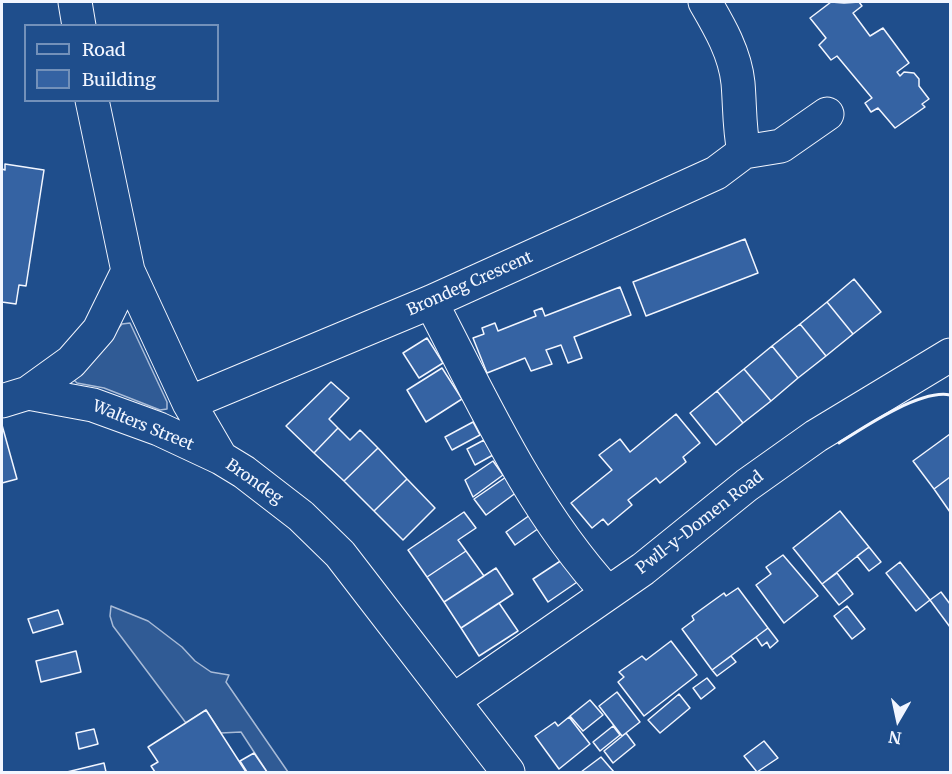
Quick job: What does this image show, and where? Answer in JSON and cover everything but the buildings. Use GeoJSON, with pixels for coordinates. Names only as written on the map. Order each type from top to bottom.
{"type":"FeatureCollection","features":[{"type":"Feature","properties":{"kind":"street"},"geometry":{"type":"LineString","coordinates":[[75,2],[79,24]]}},
{"type":"Feature","properties":{"kind":"street"},"geometry":{"type":"LineString","coordinates":[[705,2],[725,37],[738,80],[739,128],[744,152]]}},
{"type":"Feature","properties":{"kind":"street","name":"Brondeg"},"geometry":{"type":"LineString","coordinates":[[92,102],[128,271],[189,403],[221,458],[244,472],[301,516],[340,554],[508,772]]}},
{"type":"Feature","properties":{"kind":"street","name":"Brondeg Crescent"},"geometry":{"type":"LineString","coordinates":[[189,403],[431,302],[716,173],[744,152],[782,146],[827,114]]}},
{"type":"Feature","properties":{"kind":"street","name":"Walters Street"},"geometry":{"type":"LineString","coordinates":[[15,397],[71,362],[99,330],[128,271]]}},
{"type":"Feature","properties":{"kind":"street"},"geometry":{"type":"LineString","coordinates":[[431,302],[515,462],[537,499],[589,573],[608,593]]}},
{"type":"Feature","properties":{"kind":"street","name":"Pwll-y-Domen Road"},"geometry":{"type":"LineString","coordinates":[[454,700],[643,569],[747,485],[816,436],[951,355]]}},
{"type":"Feature","properties":{"kind":"street","name":"Walters Street"},"geometry":{"type":"LineString","coordinates":[[15,397],[93,405],[122,414],[221,458]]}},
{"type":"Feature","properties":{"kind":"shaded area"},"geometry":{"type":"Polygon","coordinates":[[[130,323],[167,402],[167,409],[160,410],[104,388],[77,383],[74,380],[105,348],[122,324],[130,323]]]}},
{"type":"Feature","properties":{"kind":"shaded area"},"geometry":{"type":"Polygon","coordinates":[[[111,606],[148,621],[211,672],[229,675],[226,682],[288,772],[267,772],[241,732],[221,733],[206,710],[186,723],[113,626],[110,616],[111,606]]]}},
{"type":"Feature","properties":{"kind":"wall"},"geometry":{"type":"LineString","coordinates":[[839,443],[877,419],[909,403],[938,395],[950,395]]}}]}
